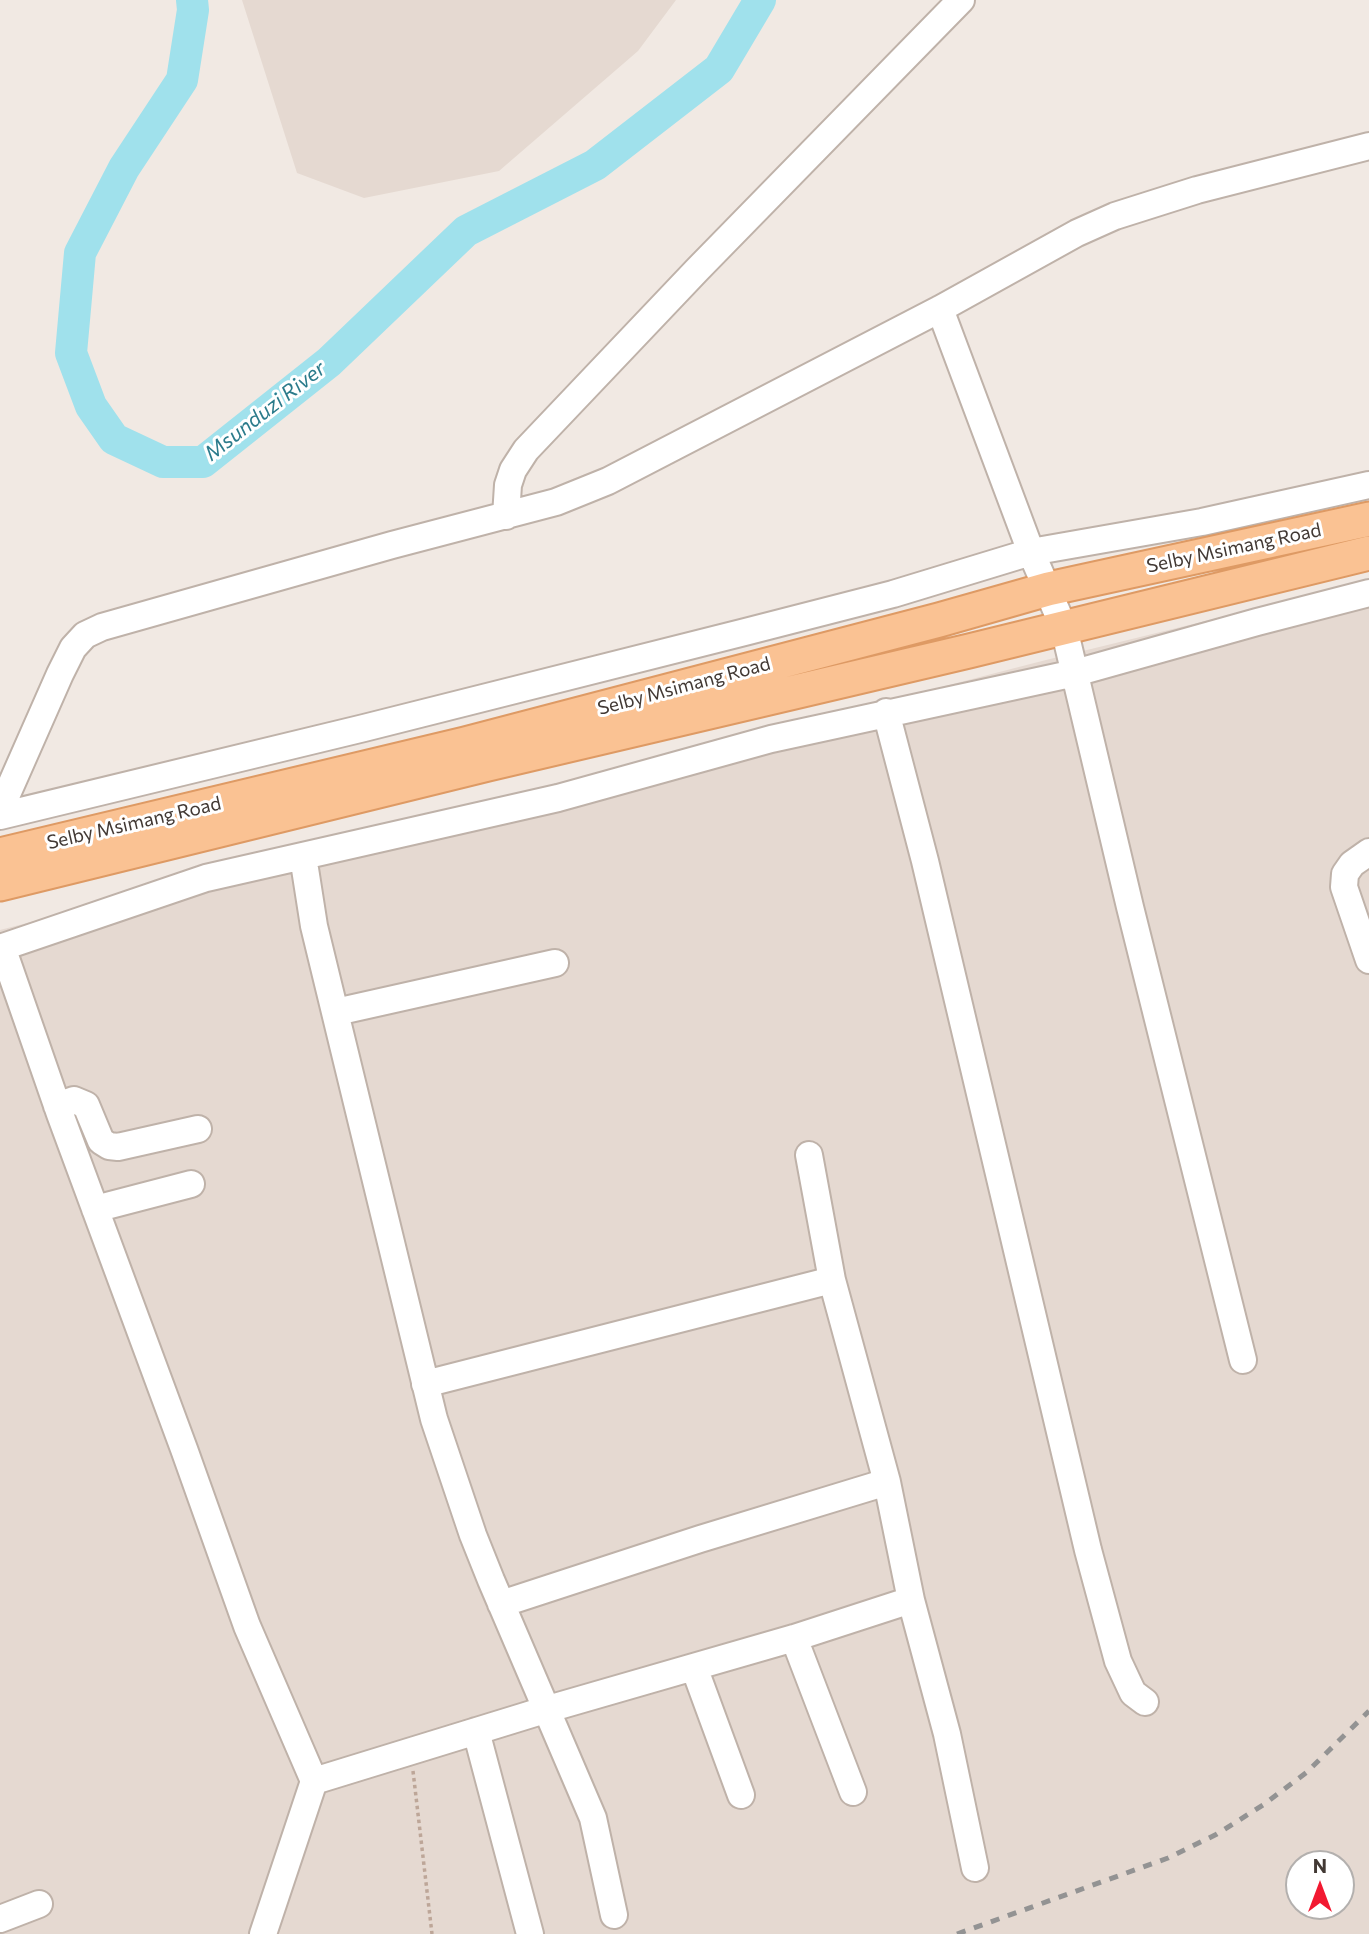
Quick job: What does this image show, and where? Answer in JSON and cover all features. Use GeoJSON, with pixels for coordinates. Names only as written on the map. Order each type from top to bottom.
{"type":"FeatureCollection","features":[{"type":"Feature","properties":{"kind":"main road","name":"Selby Msimang Road"},"geometry":{"type":"LineString","coordinates":[[0,855],[465,744],[926,624],[1048,589],[1369,519]]}},
{"type":"Feature","properties":{"kind":"main road","name":"Selby Msimang Road"},"geometry":{"type":"LineString","coordinates":[[0,884],[515,757],[1369,553]]}},
{"type":"Feature","properties":{"kind":"street"},"geometry":{"type":"LineString","coordinates":[[506,516],[508,485],[513,470],[526,450],[706,260],[961,0]]}},
{"type":"Feature","properties":{"kind":"street"},"geometry":{"type":"LineString","coordinates":[[0,813],[60,674],[73,648],[85,635],[102,627],[365,552],[556,502],[608,481],[940,309],[1077,233],[1115,216],[1197,191],[1369,146]]}},
{"type":"Feature","properties":{"kind":"street"},"geometry":{"type":"LineString","coordinates":[[940,309],[1031,552],[1064,628],[1130,907],[1243,1360]]}},
{"type":"Feature","properties":{"kind":"street"},"geometry":{"type":"LineString","coordinates":[[0,813],[364,728],[682,648],[893,594],[1031,552],[1202,522],[1369,485]]}},
{"type":"Feature","properties":{"kind":"street"},"geometry":{"type":"LineString","coordinates":[[263,1934],[314,1781],[247,1626],[1,947],[193,882],[558,798],[771,739],[1076,673],[1369,593]]}},
{"type":"Feature","properties":{"kind":"street"},"geometry":{"type":"LineString","coordinates":[[886,712],[925,861],[1088,1549],[1118,1661],[1133,1693],[1145,1702]]}},
{"type":"Feature","properties":{"kind":"street"},"geometry":{"type":"LineString","coordinates":[[1369,852],[1352,864],[1345,874],[1344,887],[1369,960]]}},
{"type":"Feature","properties":{"kind":"street"},"geometry":{"type":"LineString","coordinates":[[303,856],[314,926],[425,1384],[473,1535],[598,1833],[614,1915]]}},
{"type":"Feature","properties":{"kind":"street"},"geometry":{"type":"LineString","coordinates":[[336,1012],[555,963]]}},
{"type":"Feature","properties":{"kind":"street"},"geometry":{"type":"LineString","coordinates":[[57,1106],[74,1100],[86,1105],[101,1141],[109,1146],[118,1147],[198,1129]]}},
{"type":"Feature","properties":{"kind":"street"},"geometry":{"type":"LineString","coordinates":[[808,1155],[832,1280],[887,1482],[911,1600],[947,1734],[975,1868]]}},
{"type":"Feature","properties":{"kind":"street"},"geometry":{"type":"LineString","coordinates":[[95,1209],[191,1184]]}},
{"type":"Feature","properties":{"kind":"street"},"geometry":{"type":"LineString","coordinates":[[425,1384],[832,1280]]}},
{"type":"Feature","properties":{"kind":"street"},"geometry":{"type":"LineString","coordinates":[[501,1604],[887,1482]]}},
{"type":"Feature","properties":{"kind":"street"},"geometry":{"type":"LineString","coordinates":[[314,1781],[548,1709],[794,1638],[911,1600]]}},
{"type":"Feature","properties":{"kind":"street"},"geometry":{"type":"LineString","coordinates":[[794,1638],[853,1792]]}},
{"type":"Feature","properties":{"kind":"street"},"geometry":{"type":"LineString","coordinates":[[694,1667],[741,1795]]}},
{"type":"Feature","properties":{"kind":"street"},"geometry":{"type":"LineString","coordinates":[[476,1731],[530,1934]]}},
{"type":"Feature","properties":{"kind":"street"},"geometry":{"type":"LineString","coordinates":[[0,1919],[39,1904]]}},
{"type":"Feature","properties":{"kind":"path"},"geometry":{"type":"LineString","coordinates":[[410,1751],[432,1934]]}},
{"type":"Feature","properties":{"kind":"shaded area"},"geometry":{"type":"Polygon","coordinates":[[[242,0],[676,0],[638,51],[499,171],[364,198],[297,173],[242,0]]]}},
{"type":"Feature","properties":{"kind":"shaded area"},"geometry":{"type":"Polygon","coordinates":[[[1369,581],[1369,1934],[0,1934],[0,930],[1042,661],[1369,581]]]}},
{"type":"Feature","properties":{"kind":"waterway","name":"Msunduzi River"},"geometry":{"type":"LineString","coordinates":[[192,0],[193,10],[182,80],[124,168],[80,253],[71,353],[91,406],[114,439],[163,462],[203,462],[329,362],[466,231],[595,165],[719,69],[760,0]]}},
{"type":"Feature","properties":{"kind":"railway"},"geometry":{"type":"LineString","coordinates":[[957,1934],[1168,1858],[1217,1834],[1263,1805],[1307,1772],[1369,1711]]}}]}
